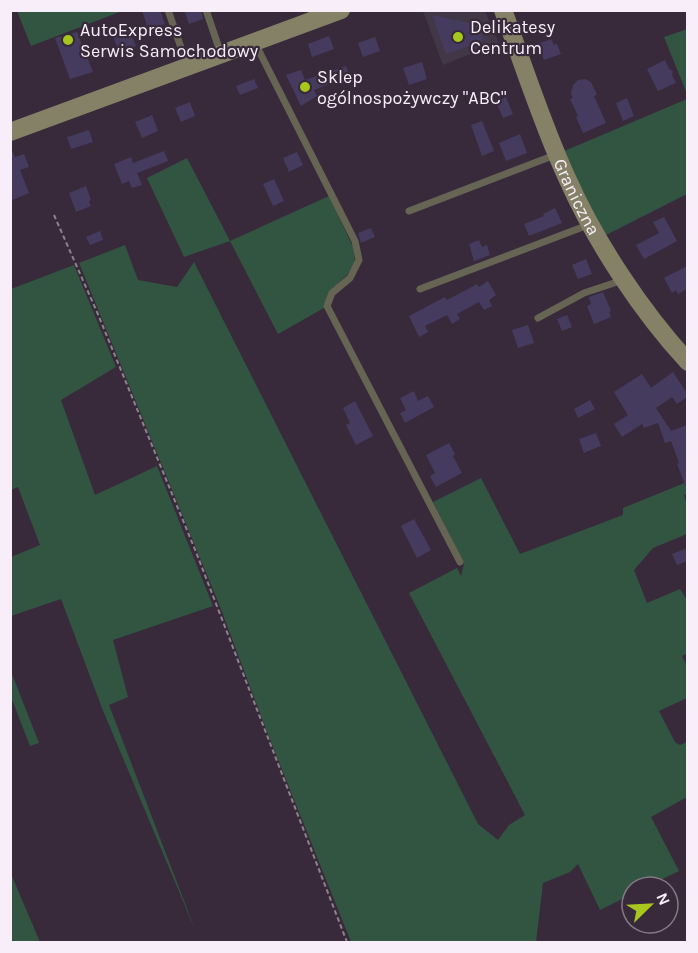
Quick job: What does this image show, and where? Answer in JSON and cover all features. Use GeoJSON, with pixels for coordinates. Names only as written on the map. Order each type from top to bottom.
{"type":"FeatureCollection","features":[{"type":"Feature","properties":{"kind":"street"},"geometry":{"type":"LineString","coordinates":[[10,132],[341,10]]}},
{"type":"Feature","properties":{"kind":"street","name":"Graniczna"},"geometry":{"type":"LineString","coordinates":[[503,10],[557,155],[590,225],[670,343],[687,362]]}},
{"type":"Feature","properties":{"kind":"lane"},"geometry":{"type":"LineString","coordinates":[[168,10],[188,67]]}},
{"type":"Feature","properties":{"kind":"lane"},"geometry":{"type":"LineString","coordinates":[[206,10],[221,55]]}},
{"type":"Feature","properties":{"kind":"lane"},"geometry":{"type":"LineString","coordinates":[[255,43],[355,241],[358,260],[350,278],[332,293],[327,306],[460,562]]}},
{"type":"Feature","properties":{"kind":"lane"},"geometry":{"type":"LineString","coordinates":[[409,211],[557,155]]}},
{"type":"Feature","properties":{"kind":"lane"},"geometry":{"type":"LineString","coordinates":[[420,289],[590,225]]}},
{"type":"Feature","properties":{"kind":"lane"},"geometry":{"type":"LineString","coordinates":[[538,318],[584,293],[625,279]]}},
{"type":"Feature","properties":{"kind":"path"},"geometry":{"type":"LineString","coordinates":[[54,215],[97,312],[222,617],[347,942]]}},
{"type":"Feature","properties":{"kind":"shaded area"},"geometry":{"type":"Polygon","coordinates":[[[423,11],[485,11],[499,43],[443,65],[423,11]]]}},
{"type":"Feature","properties":{"kind":"green space"},"geometry":{"type":"Polygon","coordinates":[[[17,11],[122,11],[31,46],[17,11]]]}},
{"type":"Feature","properties":{"kind":"green space"},"geometry":{"type":"Polygon","coordinates":[[[688,29],[687,94],[664,37],[688,29]]]}},
{"type":"Feature","properties":{"kind":"green space"},"geometry":{"type":"Polygon","coordinates":[[[687,99],[687,194],[604,236],[562,152],[687,99]]]}},
{"type":"Feature","properties":{"kind":"green space"},"geometry":{"type":"Polygon","coordinates":[[[187,158],[230,241],[184,257],[147,178],[187,158]]]}},
{"type":"Feature","properties":{"kind":"green space"},"geometry":{"type":"Polygon","coordinates":[[[329,196],[353,247],[355,262],[347,275],[330,291],[324,308],[278,334],[230,241],[329,196]]]}},
{"type":"Feature","properties":{"kind":"green space"},"geometry":{"type":"Polygon","coordinates":[[[125,245],[138,280],[177,287],[194,262],[478,824],[498,840],[509,825],[525,815],[409,593],[457,568],[461,576],[464,563],[433,502],[481,478],[520,554],[623,515],[623,508],[687,482],[687,494],[684,495],[687,505],[687,534],[653,548],[634,570],[647,603],[680,589],[687,600],[687,654],[682,656],[687,666],[687,698],[659,711],[675,742],[680,745],[687,742],[687,797],[651,817],[679,871],[671,875],[620,875],[620,900],[600,910],[578,864],[570,872],[543,883],[536,942],[351,942],[269,737],[219,604],[79,263],[125,245]]]}},
{"type":"Feature","properties":{"kind":"green space"},"geometry":{"type":"Polygon","coordinates":[[[74,265],[116,367],[61,400],[95,495],[157,466],[213,606],[113,640],[128,697],[109,705],[196,932],[102,708],[61,599],[11,616],[11,557],[40,545],[18,487],[11,490],[11,289],[74,265]]]}},
{"type":"Feature","properties":{"kind":"green space"},"geometry":{"type":"Polygon","coordinates":[[[10,669],[39,743],[30,746],[11,697],[10,669]]]}},
{"type":"Feature","properties":{"kind":"green space"},"geometry":{"type":"Polygon","coordinates":[[[11,874],[40,942],[11,942],[11,874]]]}},
{"type":"Feature","properties":{"kind":"building"},"geometry":{"type":"Polygon","coordinates":[[[142,10],[160,10],[165,24],[148,29],[142,10]]]}},
{"type":"Feature","properties":{"kind":"building"},"geometry":{"type":"Polygon","coordinates":[[[184,10],[201,10],[203,19],[189,24],[184,10]]]}},
{"type":"Feature","properties":{"kind":"building"},"geometry":{"type":"Polygon","coordinates":[[[432,15],[479,25],[484,41],[446,54],[432,15]]]}},
{"type":"Feature","properties":{"kind":"building"},"geometry":{"type":"Polygon","coordinates":[[[129,30],[136,46],[120,53],[113,37],[129,30]]]}},
{"type":"Feature","properties":{"kind":"building"},"geometry":{"type":"Polygon","coordinates":[[[77,32],[93,72],[70,79],[55,38],[77,32]]]}},
{"type":"Feature","properties":{"kind":"building"},"geometry":{"type":"Polygon","coordinates":[[[329,36],[334,49],[312,57],[308,44],[329,36]]]}},
{"type":"Feature","properties":{"kind":"building"},"geometry":{"type":"Polygon","coordinates":[[[375,37],[380,51],[363,57],[358,43],[375,37]]]}},
{"type":"Feature","properties":{"kind":"building"},"geometry":{"type":"Polygon","coordinates":[[[551,39],[554,45],[557,44],[561,54],[544,60],[538,44],[551,39]]]}},
{"type":"Feature","properties":{"kind":"building"},"geometry":{"type":"Polygon","coordinates":[[[665,60],[669,69],[673,71],[672,75],[676,83],[658,91],[647,69],[665,60]]]}},
{"type":"Feature","properties":{"kind":"building"},"geometry":{"type":"Polygon","coordinates":[[[422,62],[427,79],[409,85],[403,68],[422,62]]]}},
{"type":"Feature","properties":{"kind":"building"},"geometry":{"type":"Polygon","coordinates":[[[346,66],[350,76],[314,90],[317,96],[301,106],[286,75],[301,70],[305,80],[346,66]]]}},
{"type":"Feature","properties":{"kind":"building"},"geometry":{"type":"Polygon","coordinates":[[[254,79],[258,88],[240,95],[236,86],[254,79]]]}},
{"type":"Feature","properties":{"kind":"building"},"geometry":{"type":"Polygon","coordinates":[[[585,79],[591,82],[597,95],[594,96],[606,123],[583,133],[570,99],[573,98],[571,94],[573,85],[578,80],[585,79]]]}},
{"type":"Feature","properties":{"kind":"building"},"geometry":{"type":"Polygon","coordinates":[[[506,97],[513,114],[503,118],[496,102],[506,97]]]}},
{"type":"Feature","properties":{"kind":"building"},"geometry":{"type":"Polygon","coordinates":[[[627,98],[634,116],[623,121],[616,103],[627,98]]]}},
{"type":"Feature","properties":{"kind":"building"},"geometry":{"type":"Polygon","coordinates":[[[190,102],[195,116],[181,122],[175,108],[190,102]]]}},
{"type":"Feature","properties":{"kind":"building"},"geometry":{"type":"Polygon","coordinates":[[[152,115],[158,131],[142,138],[135,122],[152,115]]]}},
{"type":"Feature","properties":{"kind":"building"},"geometry":{"type":"Polygon","coordinates":[[[482,121],[494,151],[482,156],[471,125],[482,121]]]}},
{"type":"Feature","properties":{"kind":"building"},"geometry":{"type":"Polygon","coordinates":[[[89,130],[93,142],[71,149],[67,137],[89,130]]]}},
{"type":"Feature","properties":{"kind":"building"},"geometry":{"type":"Polygon","coordinates":[[[520,134],[527,153],[506,161],[499,143],[520,134]]]}},
{"type":"Feature","properties":{"kind":"building"},"geometry":{"type":"Polygon","coordinates":[[[10,147],[15,157],[24,154],[29,167],[20,170],[29,193],[10,201],[10,147]]]}},
{"type":"Feature","properties":{"kind":"building"},"geometry":{"type":"Polygon","coordinates":[[[164,151],[168,161],[137,173],[142,185],[132,188],[129,181],[122,184],[114,164],[131,157],[133,163],[164,151]]]}},
{"type":"Feature","properties":{"kind":"building"},"geometry":{"type":"Polygon","coordinates":[[[297,152],[303,165],[289,172],[283,158],[297,152]]]}},
{"type":"Feature","properties":{"kind":"building"},"geometry":{"type":"Polygon","coordinates":[[[274,179],[284,201],[273,206],[263,184],[274,179]]]}},
{"type":"Feature","properties":{"kind":"building"},"geometry":{"type":"Polygon","coordinates":[[[86,186],[91,206],[76,212],[69,193],[86,186]]]}},
{"type":"Feature","properties":{"kind":"building"},"geometry":{"type":"Polygon","coordinates":[[[555,208],[562,223],[529,236],[524,224],[544,216],[543,214],[555,208]]]}},
{"type":"Feature","properties":{"kind":"building"},"geometry":{"type":"Polygon","coordinates":[[[664,217],[677,241],[644,259],[636,245],[659,233],[653,222],[664,217]]]}},
{"type":"Feature","properties":{"kind":"building"},"geometry":{"type":"Polygon","coordinates":[[[371,228],[375,237],[361,243],[358,233],[371,228]]]}},
{"type":"Feature","properties":{"kind":"building"},"geometry":{"type":"Polygon","coordinates":[[[100,231],[103,240],[90,245],[86,237],[100,231]]]}},
{"type":"Feature","properties":{"kind":"building"},"geometry":{"type":"Polygon","coordinates":[[[479,240],[482,247],[487,245],[490,255],[474,261],[469,244],[479,240]]]}},
{"type":"Feature","properties":{"kind":"building"},"geometry":{"type":"Polygon","coordinates":[[[586,259],[592,274],[578,279],[572,265],[586,259]]]}},
{"type":"Feature","properties":{"kind":"building"},"geometry":{"type":"Polygon","coordinates":[[[687,266],[687,289],[678,294],[676,290],[672,293],[664,278],[687,266]]]}},
{"type":"Feature","properties":{"kind":"building"},"geometry":{"type":"Polygon","coordinates":[[[488,281],[496,295],[489,300],[492,306],[484,310],[479,302],[457,314],[460,319],[452,324],[447,315],[425,326],[428,332],[419,337],[409,316],[445,297],[447,300],[477,284],[479,287],[488,281]]]}},
{"type":"Feature","properties":{"kind":"building"},"geometry":{"type":"Polygon","coordinates":[[[603,292],[611,311],[609,312],[611,317],[594,324],[587,306],[591,304],[589,297],[603,292]]]}},
{"type":"Feature","properties":{"kind":"building"},"geometry":{"type":"Polygon","coordinates":[[[567,315],[572,327],[562,331],[557,319],[567,315]]]}},
{"type":"Feature","properties":{"kind":"building"},"geometry":{"type":"Polygon","coordinates":[[[528,325],[534,343],[518,348],[512,330],[528,325]]]}},
{"type":"Feature","properties":{"kind":"building"},"geometry":{"type":"Polygon","coordinates":[[[673,372],[687,393],[687,397],[677,404],[672,397],[656,408],[671,431],[687,425],[687,490],[671,441],[665,443],[658,423],[644,428],[642,424],[622,437],[614,424],[628,415],[614,392],[642,374],[651,388],[673,372]]]}},
{"type":"Feature","properties":{"kind":"building"},"geometry":{"type":"Polygon","coordinates":[[[414,391],[418,401],[428,396],[434,407],[405,423],[400,413],[406,410],[400,398],[414,391]]]}},
{"type":"Feature","properties":{"kind":"building"},"geometry":{"type":"Polygon","coordinates":[[[590,400],[595,409],[578,418],[574,409],[590,400]]]}},
{"type":"Feature","properties":{"kind":"building"},"geometry":{"type":"Polygon","coordinates":[[[355,401],[373,436],[356,445],[346,425],[350,423],[343,408],[355,401]]]}},
{"type":"Feature","properties":{"kind":"building"},"geometry":{"type":"Polygon","coordinates":[[[596,433],[601,446],[584,453],[579,439],[596,433]]]}},
{"type":"Feature","properties":{"kind":"building"},"geometry":{"type":"Polygon","coordinates":[[[449,443],[462,473],[436,487],[430,476],[435,473],[426,455],[449,443]]]}},
{"type":"Feature","properties":{"kind":"building"},"geometry":{"type":"Polygon","coordinates":[[[414,519],[431,550],[417,558],[401,526],[414,519]]]}},
{"type":"Feature","properties":{"kind":"building"},"geometry":{"type":"Polygon","coordinates":[[[687,548],[687,561],[677,565],[672,554],[687,548]]]}},
{"type":"Feature","properties":{"kind":"place","name":"Delikatesy Centrum"},"geometry":{"type":"Point","coordinates":[458,37]}},
{"type":"Feature","properties":{"kind":"place","name":"AutoExpress Serwis Samochodowy"},"geometry":{"type":"Point","coordinates":[68,40]}},
{"type":"Feature","properties":{"kind":"place","name":"Sklep ogólnospożywczy \"ABC\""},"geometry":{"type":"Point","coordinates":[305,87]}}]}
